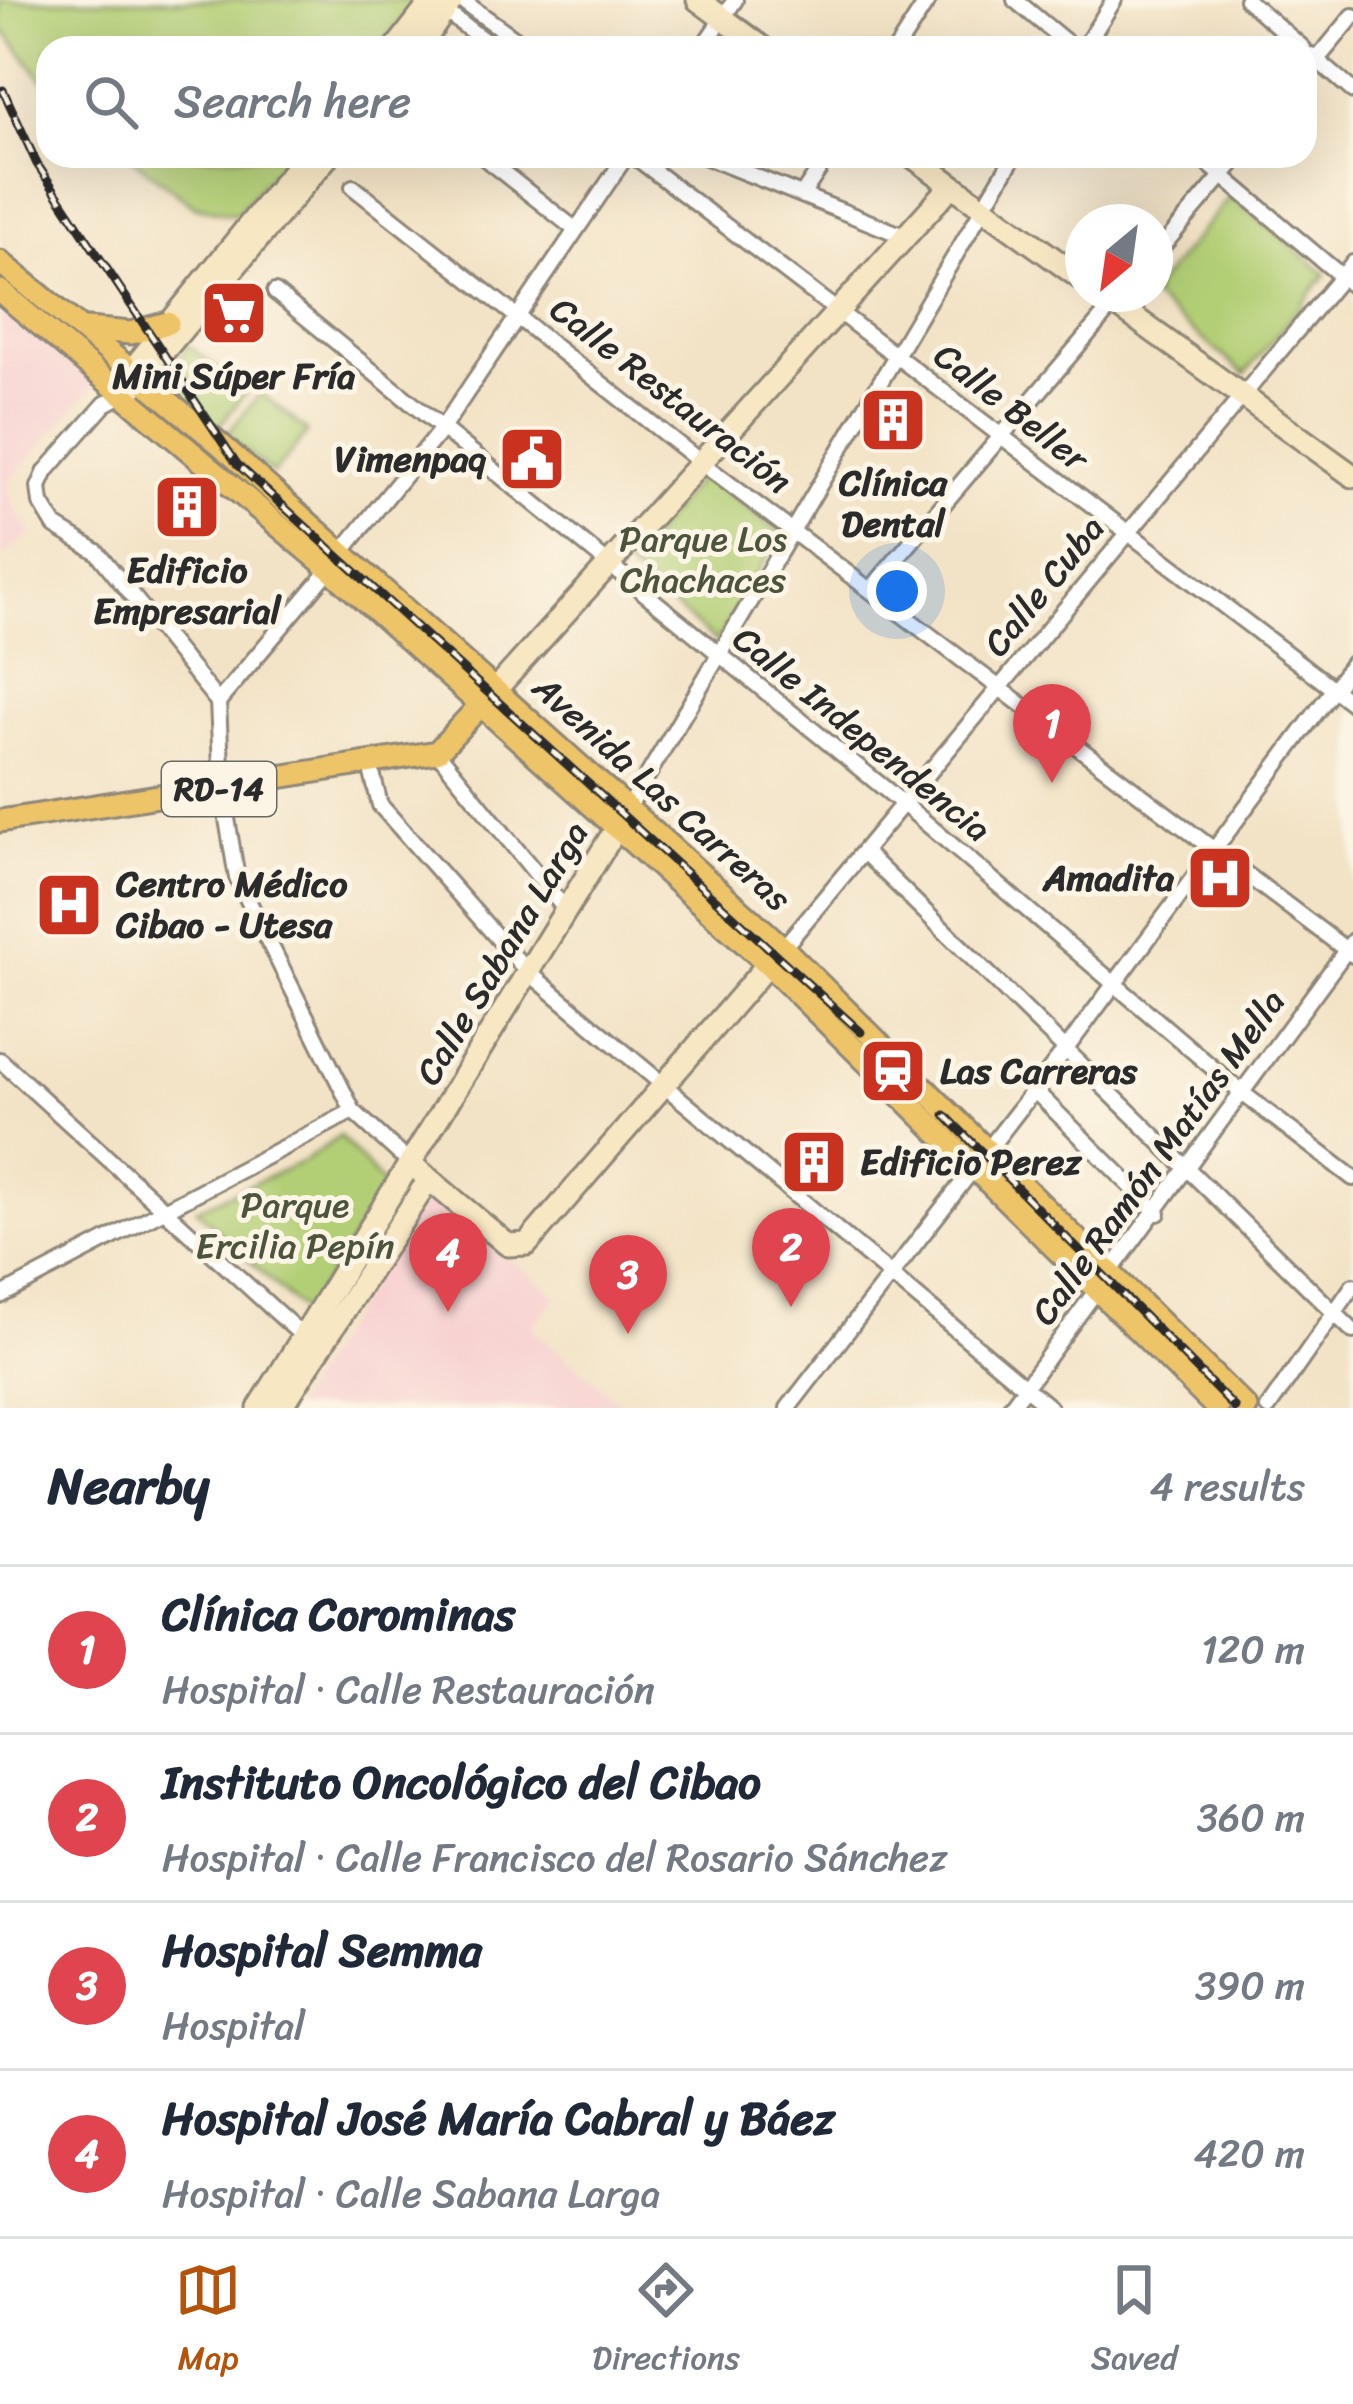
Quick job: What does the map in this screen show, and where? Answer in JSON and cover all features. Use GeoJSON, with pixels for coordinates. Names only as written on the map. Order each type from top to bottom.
{"type":"FeatureCollection","features":[{"type":"Feature","properties":{"kind":"main road"},"geometry":{"type":"LineString","coordinates":[[698,0],[729,9],[753,36]]}},
{"type":"Feature","properties":{"kind":"main road"},"geometry":{"type":"LineString","coordinates":[[409,36],[445,3]]}},
{"type":"Feature","properties":{"kind":"main road"},"geometry":{"type":"LineString","coordinates":[[426,36],[445,3]]}},
{"type":"Feature","properties":{"kind":"main road"},"geometry":{"type":"LineString","coordinates":[[130,382],[168,323],[295,168]]}},
{"type":"Feature","properties":{"kind":"main road"},"geometry":{"type":"LineString","coordinates":[[130,382],[317,168]]}},
{"type":"Feature","properties":{"kind":"main road"},"geometry":{"type":"LineString","coordinates":[[929,168],[1065,267]]}},
{"type":"Feature","properties":{"kind":"main road"},"geometry":{"type":"LineString","coordinates":[[436,752],[703,464],[952,185]]}},
{"type":"Feature","properties":{"kind":"main road","name":"Avenida Las Carreras"},"geometry":{"type":"LineString","coordinates":[[0,262],[80,327],[130,382]]}},
{"type":"Feature","properties":{"kind":"main road","name":"Avenida Las Carreras"},"geometry":{"type":"LineString","coordinates":[[0,291],[130,382],[490,696],[776,956],[1106,1283],[1217,1408]]}},
{"type":"Feature","properties":{"kind":"main road"},"geometry":{"type":"LineString","coordinates":[[1133,312],[1353,476]]}},
{"type":"Feature","properties":{"kind":"main road"},"geometry":{"type":"LineString","coordinates":[[80,327],[118,334],[168,323]]}},
{"type":"Feature","properties":{"kind":"main road","name":"RD-14"},"geometry":{"type":"LineString","coordinates":[[0,821],[436,752]]}},
{"type":"Feature","properties":{"kind":"main road","name":"Calle Sabana Larga"},"geometry":{"type":"LineString","coordinates":[[259,1408],[311,1342],[421,1172],[527,971],[623,817]]}},
{"type":"Feature","properties":{"kind":"main road","name":"Calle Cuba"},"geometry":{"type":"LineString","coordinates":[[421,1172],[508,1244],[519,1247],[776,956]]}},
{"type":"Feature","properties":{"kind":"main road","name":"Avenida Las Carreras"},"geometry":{"type":"LineString","coordinates":[[1106,1283],[1246,1408]]}},
{"type":"Feature","properties":{"kind":"main road","name":"Calle Sabana Larga"},"geometry":{"type":"LineString","coordinates":[[281,1408],[311,1342]]}},
{"type":"Feature","properties":{"kind":"street"},"geometry":{"type":"LineString","coordinates":[[905,36],[928,0]]}},
{"type":"Feature","properties":{"kind":"street"},"geometry":{"type":"LineString","coordinates":[[1015,0],[1058,36]]}},
{"type":"Feature","properties":{"kind":"street"},"geometry":{"type":"LineString","coordinates":[[1092,36],[1114,0]]}},
{"type":"Feature","properties":{"kind":"street"},"geometry":{"type":"LineString","coordinates":[[1247,0],[1289,36]]}},
{"type":"Feature","properties":{"kind":"street"},"geometry":{"type":"LineString","coordinates":[[445,3],[481,36]]}},
{"type":"Feature","properties":{"kind":"street"},"geometry":{"type":"LineString","coordinates":[[445,3],[506,36]]}},
{"type":"Feature","properties":{"kind":"street"},"geometry":{"type":"LineString","coordinates":[[710,36],[729,9]]}},
{"type":"Feature","properties":{"kind":"street"},"geometry":{"type":"LineString","coordinates":[[1317,45],[1353,16]]}},
{"type":"Feature","properties":{"kind":"street"},"geometry":{"type":"LineString","coordinates":[[1317,60],[1353,91]]}},
{"type":"Feature","properties":{"kind":"street"},"geometry":{"type":"LineString","coordinates":[[497,168],[576,230]]}},
{"type":"Feature","properties":{"kind":"street"},"geometry":{"type":"LineString","coordinates":[[218,702],[441,430],[621,168]]}},
{"type":"Feature","properties":{"kind":"street","name":"Calle Beller"},"geometry":{"type":"LineString","coordinates":[[646,168],[841,311],[1353,704]]}},
{"type":"Feature","properties":{"kind":"street"},"geometry":{"type":"LineString","coordinates":[[734,168],[906,237]]}},
{"type":"Feature","properties":{"kind":"street"},"geometry":{"type":"LineString","coordinates":[[802,195],[820,168]]}},
{"type":"Feature","properties":{"kind":"street","name":"Calle Sabana Larga"},"geometry":{"type":"LineString","coordinates":[[623,817],[1006,168]]}},
{"type":"Feature","properties":{"kind":"street"},"geometry":{"type":"LineString","coordinates":[[1213,168],[1347,281]]}},
{"type":"Feature","properties":{"kind":"street"},"geometry":{"type":"LineString","coordinates":[[1173,234],[1229,168]]}},
{"type":"Feature","properties":{"kind":"street","name":"Calle Restauración"},"geometry":{"type":"LineString","coordinates":[[353,187],[703,464],[796,530],[1214,853],[1351,948]]}},
{"type":"Feature","properties":{"kind":"street","name":"Calle Cuba"},"geometry":{"type":"LineString","coordinates":[[776,956],[1242,395],[1347,281],[1353,263]]}},
{"type":"Feature","properties":{"kind":"street","name":"Calle Independencia"},"geometry":{"type":"LineString","coordinates":[[275,292],[905,806],[1241,1092],[1353,1178]]}},
{"type":"Feature","properties":{"kind":"street"},"geometry":{"type":"LineString","coordinates":[[872,588],[1101,312]]}},
{"type":"Feature","properties":{"kind":"street"},"geometry":{"type":"LineString","coordinates":[[130,382],[46,471],[39,487],[41,503],[56,526],[97,552],[218,702],[222,788],[237,878],[353,1111],[421,1172]]}},
{"type":"Feature","properties":{"kind":"street"},"geometry":{"type":"LineString","coordinates":[[788,1408],[1066,1049],[1353,663]]}},
{"type":"Feature","properties":{"kind":"street"},"geometry":{"type":"LineString","coordinates":[[436,752],[565,909]]}},
{"type":"Feature","properties":{"kind":"street"},"geometry":{"type":"LineString","coordinates":[[370,765],[380,805],[527,971],[1050,1408]]}},
{"type":"Feature","properties":{"kind":"street"},"geometry":{"type":"LineString","coordinates":[[864,852],[1353,1331]]}},
{"type":"Feature","properties":{"kind":"street","name":"Calle Ramón Matías Mella"},"geometry":{"type":"LineString","coordinates":[[1010,1408],[1351,948]]}},
{"type":"Feature","properties":{"kind":"street"},"geometry":{"type":"LineString","coordinates":[[0,1061],[311,1342]]}},
{"type":"Feature","properties":{"kind":"street"},"geometry":{"type":"LineString","coordinates":[[1032,1088],[1158,1213]]}},
{"type":"Feature","properties":{"kind":"street"},"geometry":{"type":"LineString","coordinates":[[0,1296],[353,1111]]}},
{"type":"Feature","properties":{"kind":"street"},"geometry":{"type":"LineString","coordinates":[[1268,1408],[1353,1286]]}},
{"type":"Feature","properties":{"kind":"shaded area"},"geometry":{"type":"Polygon","coordinates":[[[0,304],[97,382],[7,484],[12,504],[31,534],[0,558],[0,304]]]}},
{"type":"Feature","properties":{"kind":"shaded area"},"geometry":{"type":"Polygon","coordinates":[[[426,1191],[557,1296],[531,1328],[627,1408],[293,1408],[426,1191]]]}},
{"type":"Feature","properties":{"kind":"green space"},"geometry":{"type":"Polygon","coordinates":[[[0,0],[418,0],[388,36],[36,36],[36,71],[0,26],[0,0]]]}},
{"type":"Feature","properties":{"kind":"green space"},"geometry":{"type":"Polygon","coordinates":[[[145,168],[277,168],[236,215],[194,206],[145,168]]]}},
{"type":"Feature","properties":{"kind":"green space"},"geometry":{"type":"Polygon","coordinates":[[[1230,196],[1326,274],[1245,374],[1170,312],[1173,265],[1230,196]]]}},
{"type":"Feature","properties":{"kind":"green space"},"geometry":{"type":"Polygon","coordinates":[[[188,345],[246,392],[216,430],[161,385],[188,345]]]}},
{"type":"Feature","properties":{"kind":"green space"},"geometry":{"type":"Polygon","coordinates":[[[261,393],[308,432],[273,474],[226,435],[261,393]]]}},
{"type":"Feature","properties":{"kind":"green space","name":"Parque Los Chachaces"},"geometry":{"type":"Polygon","coordinates":[[[702,474],[781,534],[716,642],[627,567],[702,474]]]}},
{"type":"Feature","properties":{"kind":"green space","name":"Parque Ercilia Pepín"},"geometry":{"type":"Polygon","coordinates":[[[340,1136],[386,1188],[304,1313],[196,1209],[306,1160],[340,1136]]]}},
{"type":"Feature","properties":{"kind":"railway"},"geometry":{"type":"LineString","coordinates":[[3,90],[36,162]]}},
{"type":"Feature","properties":{"kind":"railway"},"geometry":{"type":"LineString","coordinates":[[40,168],[237,464],[861,1032]]}},
{"type":"Feature","properties":{"kind":"railway"},"geometry":{"type":"LineString","coordinates":[[945,1115],[1235,1408]]}},
{"type":"Feature","properties":{"kind":"place","name":"Mini Súper Fría"},"geometry":{"type":"Point","coordinates":[234,313]}},
{"type":"Feature","properties":{"kind":"place","name":"Clínica Dental"},"geometry":{"type":"Point","coordinates":[893,420]}},
{"type":"Feature","properties":{"kind":"place","name":"Vimenpaq"},"geometry":{"type":"Point","coordinates":[532,459]}},
{"type":"Feature","properties":{"kind":"place","name":"Edificio Empresarial"},"geometry":{"type":"Point","coordinates":[187,507]}},
{"type":"Feature","properties":{"kind":"place","name":"Clínica Corominas"},"geometry":{"type":"Point","coordinates":[1052,783]}},
{"type":"Feature","properties":{"kind":"place","name":"Amadita"},"geometry":{"type":"Point","coordinates":[1220,878]}},
{"type":"Feature","properties":{"kind":"place","name":"Centro Médico Cibao - Utesa"},"geometry":{"type":"Point","coordinates":[69,905]}},
{"type":"Feature","properties":{"kind":"place","name":"Las Carreras"},"geometry":{"type":"Point","coordinates":[893,1071]}},
{"type":"Feature","properties":{"kind":"place","name":"Edificio Perez"},"geometry":{"type":"Point","coordinates":[814,1162]}},
{"type":"Feature","properties":{"kind":"place","name":"Instituto Oncológico del Cibao"},"geometry":{"type":"Point","coordinates":[791,1307]}},
{"type":"Feature","properties":{"kind":"place","name":"Hospital José María Cabral y Báez"},"geometry":{"type":"Point","coordinates":[448,1312]}},
{"type":"Feature","properties":{"kind":"place","name":"Hospital Semma"},"geometry":{"type":"Point","coordinates":[628,1334]}}]}
